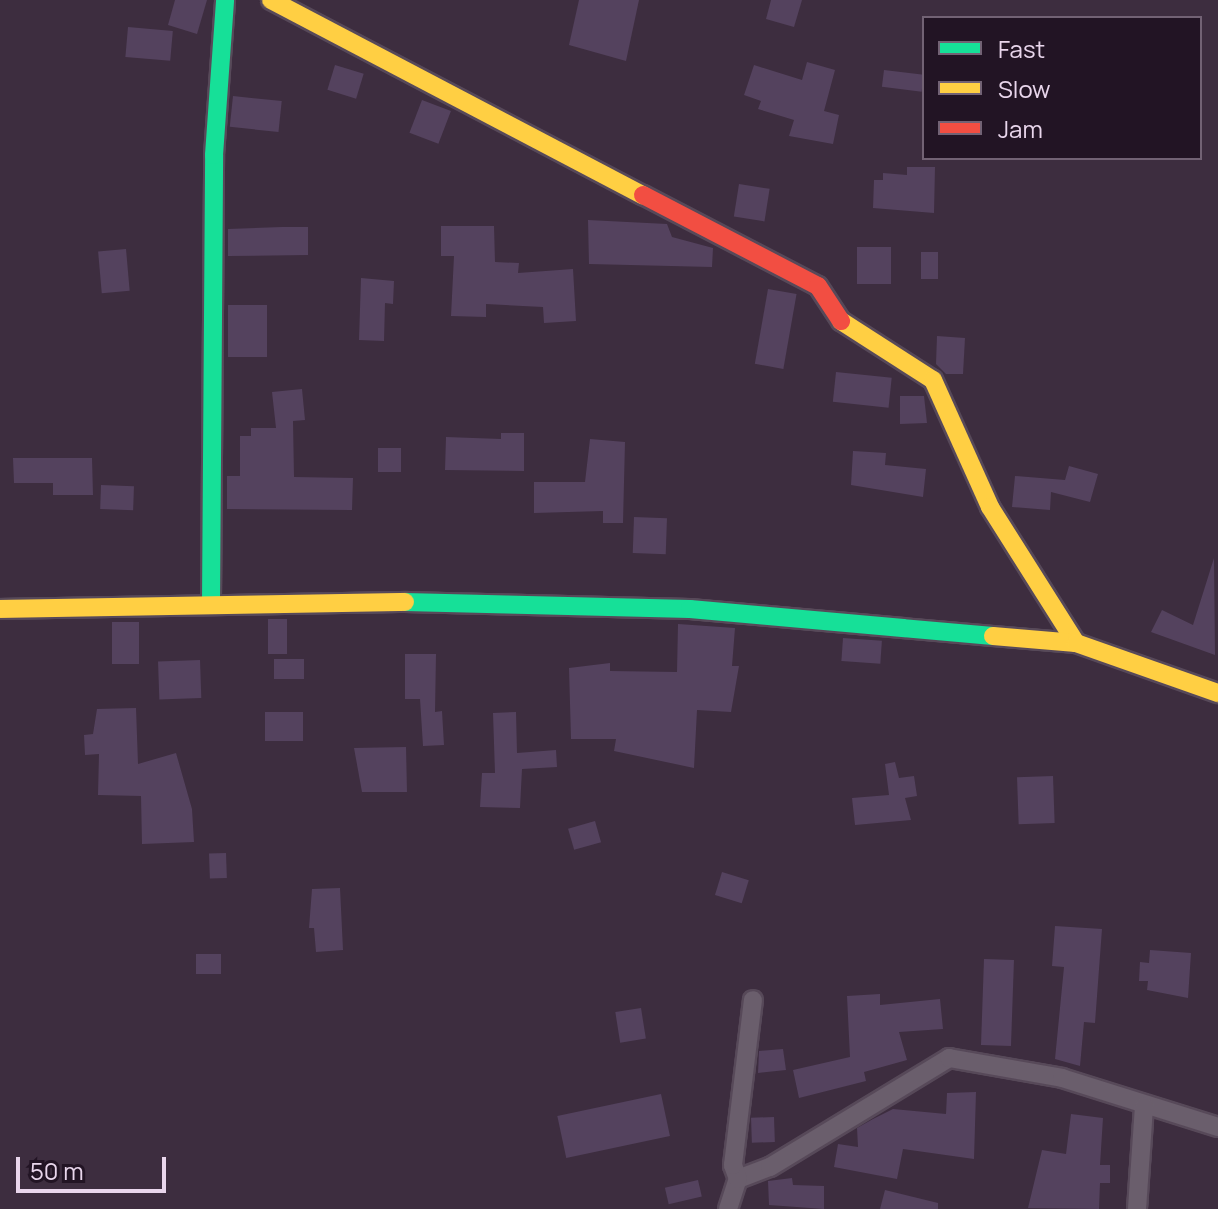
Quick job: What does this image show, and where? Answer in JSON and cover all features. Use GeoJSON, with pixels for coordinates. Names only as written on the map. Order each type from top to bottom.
{"type":"FeatureCollection","features":[{"type":"Feature","properties":{"kind":"street"},"geometry":{"type":"LineString","coordinates":[[211,603],[214,155],[225,0]]}},
{"type":"Feature","properties":{"kind":"street"},"geometry":{"type":"LineString","coordinates":[[271,0],[818,286],[835,317],[933,380],[990,507],[1076,643]]}},
{"type":"Feature","properties":{"kind":"street"},"geometry":{"type":"LineString","coordinates":[[0,609],[454,601],[690,609],[1076,643],[1218,693]]}},
{"type":"Feature","properties":{"kind":"street"},"geometry":{"type":"LineString","coordinates":[[728,1209],[738,1179],[733,1165],[753,1000]]}},
{"type":"Feature","properties":{"kind":"street"},"geometry":{"type":"LineString","coordinates":[[738,1179],[770,1167],[949,1058],[1062,1078],[1218,1127]]}},
{"type":"Feature","properties":{"kind":"street"},"geometry":{"type":"LineString","coordinates":[[1137,1209],[1144,1106]]}},
{"type":"Feature","properties":{"kind":"building"},"geometry":{"type":"Polygon","coordinates":[[[175,0],[207,0],[197,34],[168,25],[175,0]]]}},
{"type":"Feature","properties":{"kind":"building"},"geometry":{"type":"Polygon","coordinates":[[[579,0],[639,0],[626,61],[569,45],[579,0]]]}},
{"type":"Feature","properties":{"kind":"building"},"geometry":{"type":"Polygon","coordinates":[[[771,0],[802,0],[794,27],[766,19],[771,0]]]}},
{"type":"Feature","properties":{"kind":"building"},"geometry":{"type":"Polygon","coordinates":[[[128,27],[173,31],[170,61],[125,57],[128,27]]]}},
{"type":"Feature","properties":{"kind":"building"},"geometry":{"type":"Polygon","coordinates":[[[807,62],[835,70],[824,111],[839,115],[833,144],[789,136],[794,120],[758,109],[761,101],[744,95],[754,65],[802,80],[807,62]]]}},
{"type":"Feature","properties":{"kind":"building"},"geometry":{"type":"Polygon","coordinates":[[[335,65],[364,74],[356,99],[327,90],[335,65]]]}},
{"type":"Feature","properties":{"kind":"building"},"geometry":{"type":"Polygon","coordinates":[[[884,70],[922,75],[922,92],[882,87],[884,70]]]}},
{"type":"Feature","properties":{"kind":"building"},"geometry":{"type":"Polygon","coordinates":[[[233,96],[282,101],[278,132],[230,127],[233,96]]]}},
{"type":"Feature","properties":{"kind":"building"},"geometry":{"type":"Polygon","coordinates":[[[422,100],[451,111],[438,144],[409,133],[422,100]]]}},
{"type":"Feature","properties":{"kind":"building"},"geometry":{"type":"Polygon","coordinates":[[[907,167],[935,167],[934,213],[873,208],[874,180],[883,180],[883,173],[907,175],[907,167]]]}},
{"type":"Feature","properties":{"kind":"building"},"geometry":{"type":"Polygon","coordinates":[[[739,184],[770,189],[764,221],[734,217],[739,184]]]}},
{"type":"Feature","properties":{"kind":"building"},"geometry":{"type":"Polygon","coordinates":[[[588,220],[667,224],[672,237],[713,248],[712,267],[589,264],[588,220]]]}},
{"type":"Feature","properties":{"kind":"building"},"geometry":{"type":"Polygon","coordinates":[[[441,226],[494,226],[495,262],[519,263],[518,273],[573,269],[576,321],[544,323],[543,307],[486,304],[486,317],[451,316],[454,256],[441,256],[441,226]]]}},
{"type":"Feature","properties":{"kind":"building"},"geometry":{"type":"Polygon","coordinates":[[[308,227],[308,255],[228,256],[228,229],[308,227]]]}},
{"type":"Feature","properties":{"kind":"building"},"geometry":{"type":"Polygon","coordinates":[[[857,247],[891,247],[891,284],[857,284],[857,247]]]}},
{"type":"Feature","properties":{"kind":"building"},"geometry":{"type":"Polygon","coordinates":[[[126,249],[130,291],[102,293],[98,251],[126,249]]]}},
{"type":"Feature","properties":{"kind":"building"},"geometry":{"type":"Polygon","coordinates":[[[921,252],[938,252],[938,279],[921,279],[921,252]]]}},
{"type":"Feature","properties":{"kind":"building"},"geometry":{"type":"Polygon","coordinates":[[[361,278],[394,281],[393,304],[385,303],[384,341],[359,340],[361,278]]]}},
{"type":"Feature","properties":{"kind":"building"},"geometry":{"type":"Polygon","coordinates":[[[768,289],[797,294],[783,369],[755,364],[768,289]]]}},
{"type":"Feature","properties":{"kind":"building"},"geometry":{"type":"Polygon","coordinates":[[[228,305],[267,305],[267,357],[228,357],[228,305]]]}},
{"type":"Feature","properties":{"kind":"building"},"geometry":{"type":"Polygon","coordinates":[[[937,336],[965,338],[963,374],[946,374],[936,364],[937,336]]]}},
{"type":"Feature","properties":{"kind":"building"},"geometry":{"type":"Polygon","coordinates":[[[836,372],[892,378],[889,408],[833,402],[836,372]]]}},
{"type":"Feature","properties":{"kind":"building"},"geometry":{"type":"Polygon","coordinates":[[[302,389],[305,420],[293,421],[294,477],[353,478],[352,510],[227,509],[227,476],[240,476],[240,436],[251,436],[251,428],[276,428],[272,392],[302,389]]]}},
{"type":"Feature","properties":{"kind":"building"},"geometry":{"type":"Polygon","coordinates":[[[900,396],[924,396],[927,423],[900,424],[900,396]]]}},
{"type":"Feature","properties":{"kind":"building"},"geometry":{"type":"Polygon","coordinates":[[[501,433],[524,433],[524,471],[445,470],[446,437],[501,439],[501,433]]]}},
{"type":"Feature","properties":{"kind":"building"},"geometry":{"type":"Polygon","coordinates":[[[590,439],[625,442],[623,523],[603,523],[603,511],[534,513],[534,482],[585,482],[590,439]]]}},
{"type":"Feature","properties":{"kind":"building"},"geometry":{"type":"Polygon","coordinates":[[[378,448],[401,448],[401,472],[378,472],[378,448]]]}},
{"type":"Feature","properties":{"kind":"building"},"geometry":{"type":"Polygon","coordinates":[[[853,451],[886,453],[885,465],[926,469],[923,497],[851,485],[853,451]]]}},
{"type":"Feature","properties":{"kind":"building"},"geometry":{"type":"Polygon","coordinates":[[[13,458],[92,458],[93,495],[53,495],[53,483],[14,483],[13,458]]]}},
{"type":"Feature","properties":{"kind":"building"},"geometry":{"type":"Polygon","coordinates":[[[1069,466],[1098,474],[1090,502],[1051,492],[1050,510],[1012,507],[1015,476],[1065,480],[1069,466]]]}},
{"type":"Feature","properties":{"kind":"building"},"geometry":{"type":"Polygon","coordinates":[[[101,485],[134,486],[133,510],[100,509],[101,485]]]}},
{"type":"Feature","properties":{"kind":"building"},"geometry":{"type":"Polygon","coordinates":[[[634,517],[667,518],[666,554],[633,553],[634,517]]]}},
{"type":"Feature","properties":{"kind":"building"},"geometry":{"type":"Polygon","coordinates":[[[1214,558],[1215,655],[1151,632],[1162,610],[1193,625],[1214,558]]]}},
{"type":"Feature","properties":{"kind":"building"},"geometry":{"type":"Polygon","coordinates":[[[268,619],[287,619],[287,654],[268,654],[268,619]]]}},
{"type":"Feature","properties":{"kind":"building"},"geometry":{"type":"Polygon","coordinates":[[[112,622],[139,622],[139,664],[112,664],[112,622]]]}},
{"type":"Feature","properties":{"kind":"building"},"geometry":{"type":"Polygon","coordinates":[[[678,624],[735,628],[732,666],[739,666],[731,712],[697,710],[694,768],[614,751],[616,739],[571,739],[569,668],[610,663],[610,671],[677,672],[678,624]]]}},
{"type":"Feature","properties":{"kind":"building"},"geometry":{"type":"Polygon","coordinates":[[[843,638],[882,641],[880,664],[841,661],[843,638]]]}},
{"type":"Feature","properties":{"kind":"building"},"geometry":{"type":"Polygon","coordinates":[[[405,654],[436,654],[435,712],[442,711],[444,745],[423,746],[420,699],[405,699],[405,654]]]}},
{"type":"Feature","properties":{"kind":"building"},"geometry":{"type":"Polygon","coordinates":[[[274,659],[304,659],[304,679],[274,679],[274,659]]]}},
{"type":"Feature","properties":{"kind":"building"},"geometry":{"type":"Polygon","coordinates":[[[200,660],[201,698],[159,699],[158,661],[200,660]]]}},
{"type":"Feature","properties":{"kind":"building"},"geometry":{"type":"Polygon","coordinates":[[[136,708],[138,764],[176,753],[192,809],[194,842],[142,844],[141,796],[98,795],[99,754],[85,755],[84,735],[93,734],[97,709],[136,708]]]}},
{"type":"Feature","properties":{"kind":"building"},"geometry":{"type":"Polygon","coordinates":[[[265,712],[303,712],[303,741],[265,741],[265,712]]]}},
{"type":"Feature","properties":{"kind":"building"},"geometry":{"type":"Polygon","coordinates":[[[516,712],[517,753],[556,750],[557,767],[522,769],[520,808],[480,807],[482,773],[495,773],[493,713],[516,712]]]}},
{"type":"Feature","properties":{"kind":"building"},"geometry":{"type":"Polygon","coordinates":[[[406,747],[407,792],[362,792],[354,748],[406,747]]]}},
{"type":"Feature","properties":{"kind":"building"},"geometry":{"type":"Polygon","coordinates":[[[895,762],[899,778],[914,776],[917,796],[905,798],[911,820],[855,825],[852,798],[889,795],[885,764],[895,762]]]}},
{"type":"Feature","properties":{"kind":"building"},"geometry":{"type":"Polygon","coordinates":[[[1053,776],[1055,823],[1019,824],[1017,777],[1053,776]]]}},
{"type":"Feature","properties":{"kind":"building"},"geometry":{"type":"Polygon","coordinates":[[[595,821],[601,842],[574,850],[568,829],[595,821]]]}},
{"type":"Feature","properties":{"kind":"building"},"geometry":{"type":"Polygon","coordinates":[[[226,853],[227,878],[210,879],[209,854],[226,853]]]}},
{"type":"Feature","properties":{"kind":"building"},"geometry":{"type":"Polygon","coordinates":[[[722,872],[749,880],[742,903],[715,895],[722,872]]]}},
{"type":"Feature","properties":{"kind":"building"},"geometry":{"type":"Polygon","coordinates":[[[340,888],[343,950],[316,952],[314,928],[309,928],[312,889],[340,888]]]}},
{"type":"Feature","properties":{"kind":"building"},"geometry":{"type":"Polygon","coordinates":[[[1055,926],[1102,929],[1095,1023],[1084,1022],[1080,1066],[1055,1059],[1064,967],[1052,966],[1055,926]]]}},
{"type":"Feature","properties":{"kind":"building"},"geometry":{"type":"Polygon","coordinates":[[[1150,950],[1191,953],[1188,998],[1147,990],[1148,981],[1139,981],[1140,962],[1149,963],[1150,950]]]}},
{"type":"Feature","properties":{"kind":"building"},"geometry":{"type":"Polygon","coordinates":[[[196,954],[221,954],[221,974],[196,974],[196,954]]]}},
{"type":"Feature","properties":{"kind":"building"},"geometry":{"type":"Polygon","coordinates":[[[984,959],[1014,960],[1011,1046],[981,1045],[984,959]]]}},
{"type":"Feature","properties":{"kind":"building"},"geometry":{"type":"Polygon","coordinates":[[[880,994],[880,1005],[940,999],[943,1029],[899,1032],[907,1060],[864,1072],[866,1081],[799,1098],[793,1070],[850,1057],[847,996],[880,994]]]}},
{"type":"Feature","properties":{"kind":"building"},"geometry":{"type":"Polygon","coordinates":[[[641,1008],[646,1039],[620,1043],[615,1012],[641,1008]]]}},
{"type":"Feature","properties":{"kind":"building"},"geometry":{"type":"Polygon","coordinates":[[[783,1049],[786,1070],[758,1073],[759,1051],[783,1049]]]}},
{"type":"Feature","properties":{"kind":"building"},"geometry":{"type":"Polygon","coordinates":[[[976,1092],[974,1159],[903,1149],[897,1179],[834,1167],[838,1144],[858,1147],[857,1128],[873,1119],[893,1109],[946,1114],[947,1093],[976,1092]]]}},
{"type":"Feature","properties":{"kind":"building"},"geometry":{"type":"Polygon","coordinates":[[[661,1094],[670,1136],[566,1158],[557,1116],[661,1094]]]}},
{"type":"Feature","properties":{"kind":"building"},"geometry":{"type":"Polygon","coordinates":[[[1071,1114],[1103,1118],[1100,1165],[1110,1165],[1110,1183],[1100,1183],[1099,1209],[1028,1208],[1042,1150],[1066,1154],[1071,1114]]]}},
{"type":"Feature","properties":{"kind":"building"},"geometry":{"type":"Polygon","coordinates":[[[774,1117],[775,1142],[752,1143],[751,1118],[774,1117]]]}},
{"type":"Feature","properties":{"kind":"building"},"geometry":{"type":"Polygon","coordinates":[[[792,1178],[793,1185],[824,1186],[824,1209],[769,1205],[768,1181],[792,1178]]]}},
{"type":"Feature","properties":{"kind":"building"},"geometry":{"type":"Polygon","coordinates":[[[698,1180],[702,1197],[669,1204],[665,1188],[698,1180]]]}},
{"type":"Feature","properties":{"kind":"building"},"geometry":{"type":"Polygon","coordinates":[[[885,1190],[938,1203],[938,1209],[880,1209],[885,1190]]]}},
{"type":"Feature","properties":{"kind":"traffic: fast"},"geometry":{"type":"LineString","coordinates":[[211,603],[214,155],[225,0]]}},
{"type":"Feature","properties":{"kind":"traffic: fast"},"geometry":{"type":"LineString","coordinates":[[405,602],[690,609],[993,636]]}},
{"type":"Feature","properties":{"kind":"traffic: slow"},"geometry":{"type":"LineString","coordinates":[[271,0],[643,195]]}},
{"type":"Feature","properties":{"kind":"traffic: slow"},"geometry":{"type":"LineString","coordinates":[[841,321],[933,380],[990,507],[1076,643]]}},
{"type":"Feature","properties":{"kind":"traffic: slow"},"geometry":{"type":"LineString","coordinates":[[0,609],[405,602]]}},
{"type":"Feature","properties":{"kind":"traffic: slow"},"geometry":{"type":"LineString","coordinates":[[993,636],[1076,643],[1218,693]]}},
{"type":"Feature","properties":{"kind":"traffic: jam"},"geometry":{"type":"LineString","coordinates":[[643,195],[818,286],[841,321]]}}]}
